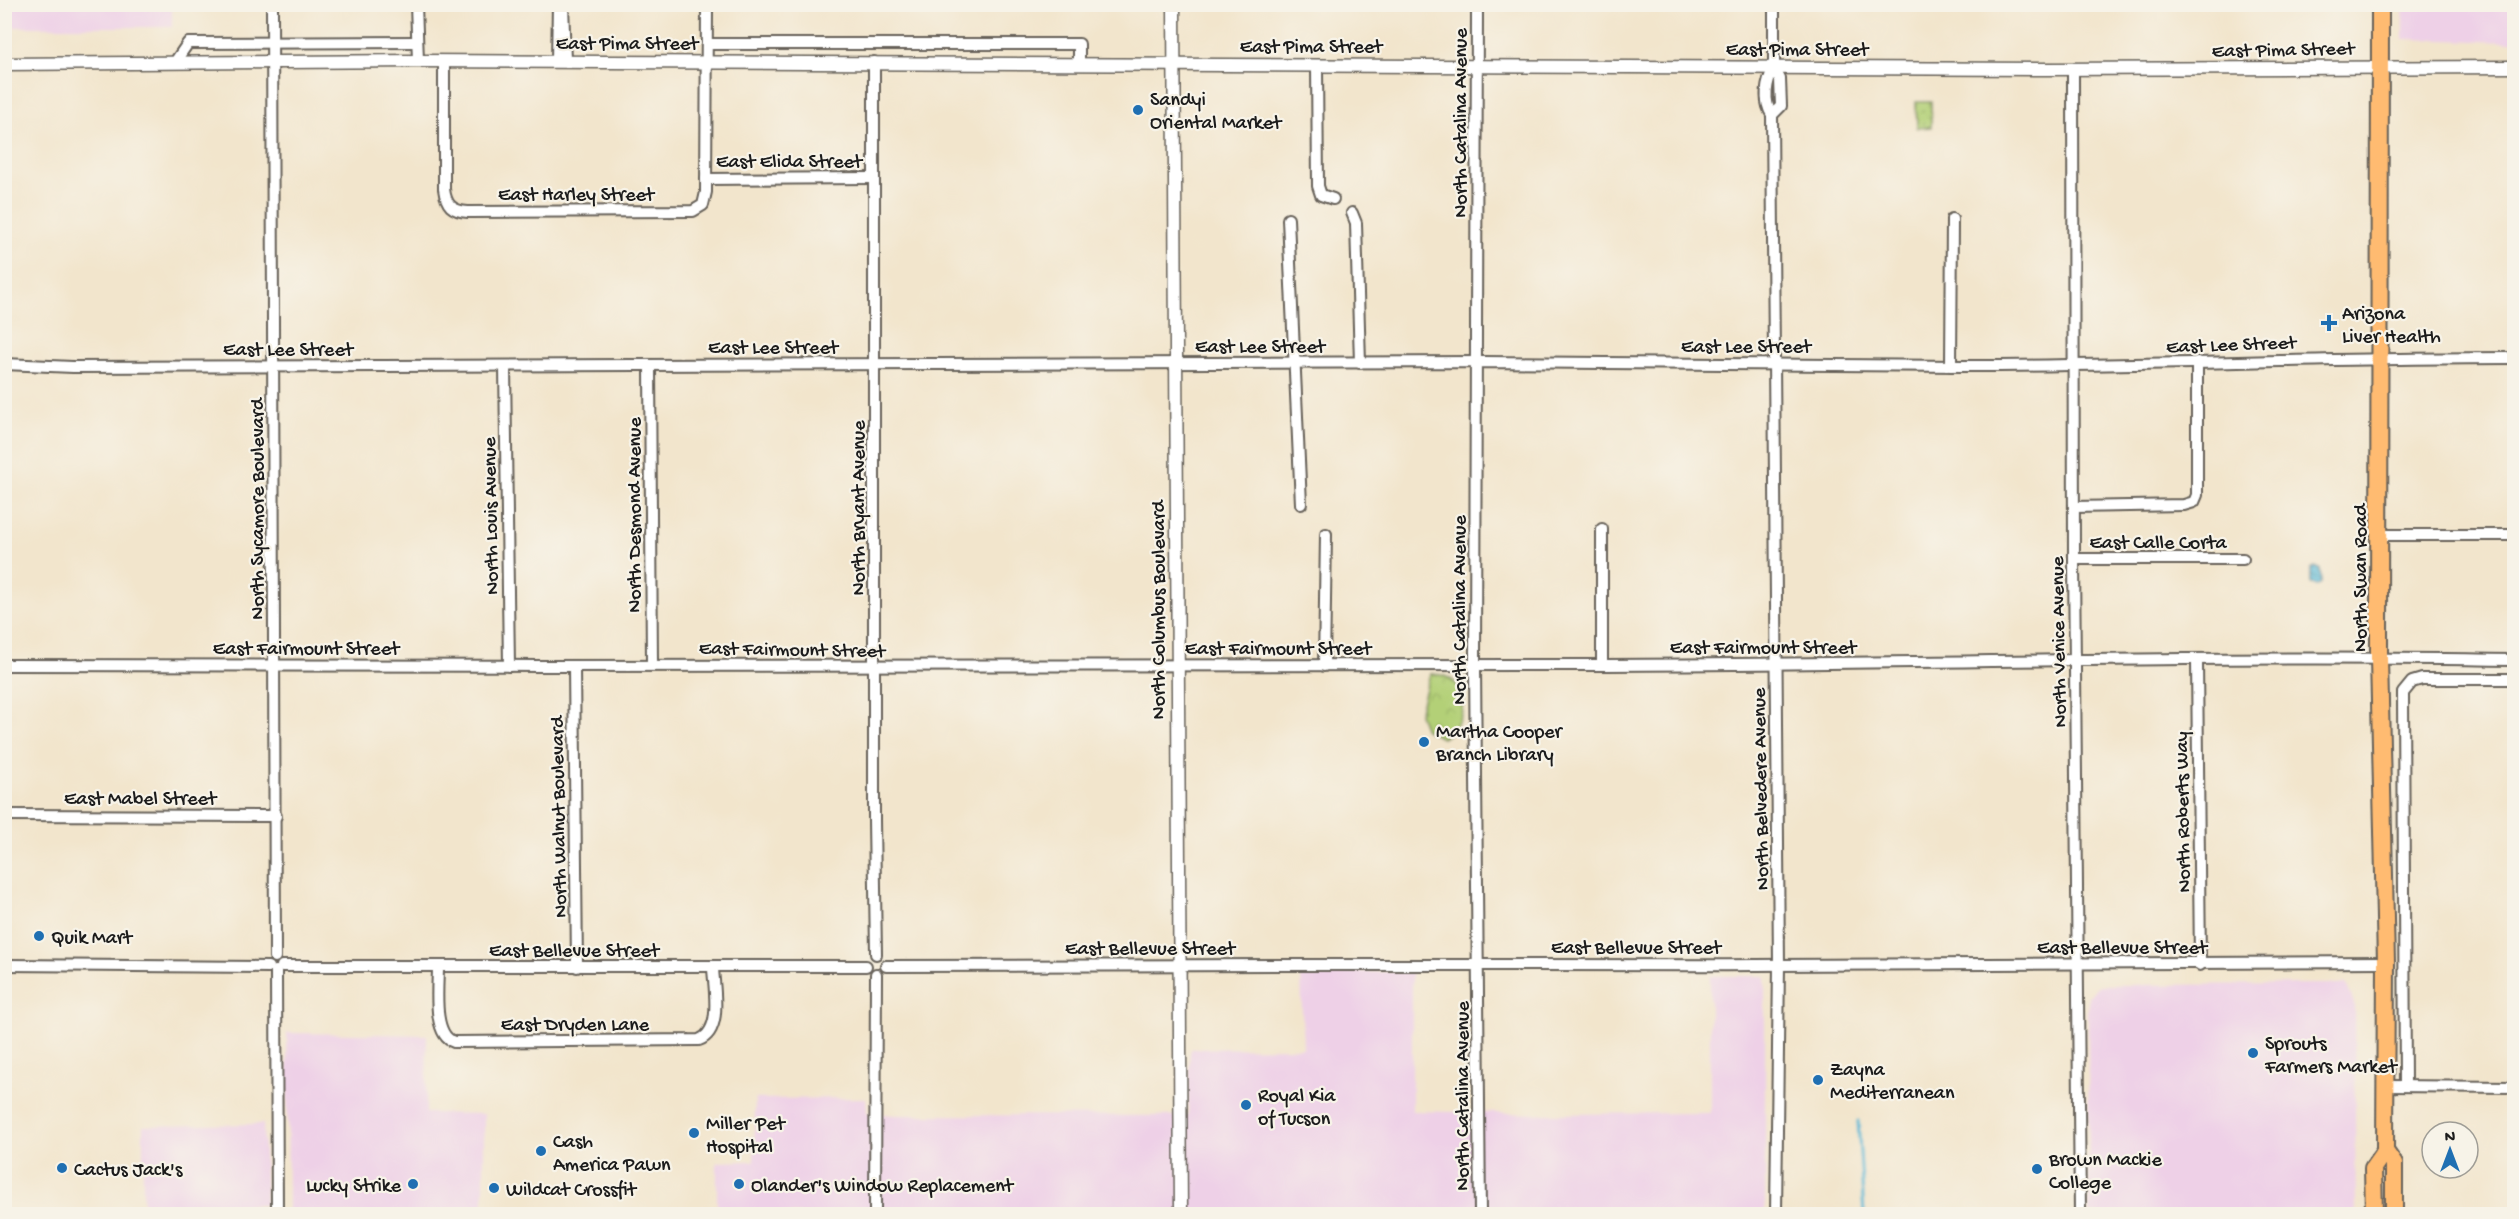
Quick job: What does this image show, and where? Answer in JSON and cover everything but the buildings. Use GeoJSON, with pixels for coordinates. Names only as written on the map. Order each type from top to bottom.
{"type":"FeatureCollection","features":[{"type":"Feature","properties":{"kind":"main road","name":"North Swan Road"},"geometry":{"type":"LineString","coordinates":[[2373,1215],[2373,1168],[2385,1151],[2386,1086],[2386,962],[2379,658],[2380,4]]}},
{"type":"Feature","properties":{"kind":"main road","name":"North Swan Road"},"geometry":{"type":"LineString","coordinates":[[2385,1151],[2394,1164],[2394,1215]]}},
{"type":"Feature","properties":{"kind":"street","name":"North Sycamore Boulevard"},"geometry":{"type":"LineString","coordinates":[[272,4],[275,957],[281,960],[275,968]]}},
{"type":"Feature","properties":{"kind":"street"},"geometry":{"type":"LineString","coordinates":[[416,4],[418,61]]}},
{"type":"Feature","properties":{"kind":"street"},"geometry":{"type":"LineString","coordinates":[[558,4],[561,61]]}},
{"type":"Feature","properties":{"kind":"street"},"geometry":{"type":"LineString","coordinates":[[561,61],[563,4]]}},
{"type":"Feature","properties":{"kind":"street"},"geometry":{"type":"LineString","coordinates":[[706,179],[707,4]]}},
{"type":"Feature","properties":{"kind":"street","name":"North Columbus Boulevard"},"geometry":{"type":"LineString","coordinates":[[1174,4],[1181,1215]]}},
{"type":"Feature","properties":{"kind":"street","name":"North Catalina Avenue"},"geometry":{"type":"LineString","coordinates":[[1477,4],[1475,665],[1480,1215]]}},
{"type":"Feature","properties":{"kind":"street"},"geometry":{"type":"LineString","coordinates":[[1774,4],[1774,68]]}},
{"type":"Feature","properties":{"kind":"street"},"geometry":{"type":"LineString","coordinates":[[175,62],[188,43],[417,42]]}},
{"type":"Feature","properties":{"kind":"street","name":"East Pima Street"},"geometry":{"type":"LineString","coordinates":[[707,44],[1079,44],[1079,63]]}},
{"type":"Feature","properties":{"kind":"street","name":"East Pima Street"},"geometry":{"type":"LineString","coordinates":[[4,64],[271,61],[706,61],[2073,69],[2514,67]]}},
{"type":"Feature","properties":{"kind":"street","name":"East Harley Street"},"geometry":{"type":"LineString","coordinates":[[444,61],[444,189],[447,203],[452,208],[468,212],[684,211],[700,207],[705,200],[706,179]]}},
{"type":"Feature","properties":{"kind":"street","name":"North Bryant Avenue"},"geometry":{"type":"LineString","coordinates":[[874,62],[876,954]]}},
{"type":"Feature","properties":{"kind":"street"},"geometry":{"type":"LineString","coordinates":[[1317,65],[1318,186],[1320,195],[1333,199]]}},
{"type":"Feature","properties":{"kind":"street","name":"North Belvedere Avenue"},"geometry":{"type":"LineString","coordinates":[[1774,68],[1780,79],[1781,106],[1773,115],[1779,965],[1776,1215]]}},
{"type":"Feature","properties":{"kind":"street","name":"North Venice Avenue"},"geometry":{"type":"LineString","coordinates":[[2073,69],[2074,559],[2080,1215]]}},
{"type":"Feature","properties":{"kind":"street","name":"East Elida Street"},"geometry":{"type":"LineString","coordinates":[[706,179],[873,178]]}},
{"type":"Feature","properties":{"kind":"street"},"geometry":{"type":"LineString","coordinates":[[1352,213],[1356,223],[1360,363]]}},
{"type":"Feature","properties":{"kind":"street"},"geometry":{"type":"LineString","coordinates":[[1288,219],[1301,504]]}},
{"type":"Feature","properties":{"kind":"street"},"geometry":{"type":"LineString","coordinates":[[1950,366],[1952,219]]}},
{"type":"Feature","properties":{"kind":"street","name":"East Lee Street"},"geometry":{"type":"LineString","coordinates":[[4,364],[74,367],[1476,362],[2074,366],[2380,358],[2514,358]]}},
{"type":"Feature","properties":{"kind":"street"},"geometry":{"type":"LineString","coordinates":[[2074,507],[2184,505],[2194,502],[2197,495],[2197,362]]}},
{"type":"Feature","properties":{"kind":"street","name":"North Desmond Avenue"},"geometry":{"type":"LineString","coordinates":[[651,365],[652,664]]}},
{"type":"Feature","properties":{"kind":"street","name":"North Louis Avenue"},"geometry":{"type":"LineString","coordinates":[[505,366],[509,666]]}},
{"type":"Feature","properties":{"kind":"street"},"geometry":{"type":"LineString","coordinates":[[1602,529],[1602,665]]}},
{"type":"Feature","properties":{"kind":"street"},"geometry":{"type":"LineString","coordinates":[[1324,666],[1326,534]]}},
{"type":"Feature","properties":{"kind":"street"},"geometry":{"type":"LineString","coordinates":[[2380,535],[2514,535]]}},
{"type":"Feature","properties":{"kind":"street","name":"East Calle Corta"},"geometry":{"type":"LineString","coordinates":[[2074,559],[2243,559]]}},
{"type":"Feature","properties":{"kind":"street","name":"East Fairmount Street"},"geometry":{"type":"LineString","coordinates":[[4,665],[574,666],[652,664],[876,667],[1177,664],[1324,666],[1776,664],[2379,658],[2514,660]]}},
{"type":"Feature","properties":{"kind":"street","name":"North Roberts Way"},"geometry":{"type":"LineString","coordinates":[[2197,660],[2200,965]]}},
{"type":"Feature","properties":{"kind":"street","name":"North Walnut Boulevard"},"geometry":{"type":"LineString","coordinates":[[574,666],[577,967]]}},
{"type":"Feature","properties":{"kind":"street"},"geometry":{"type":"LineString","coordinates":[[2405,1086],[2402,699],[2405,689],[2412,682],[2428,678],[2514,679]]}},
{"type":"Feature","properties":{"kind":"street","name":"East Mabel Street"},"geometry":{"type":"LineString","coordinates":[[4,815],[276,816]]}},
{"type":"Feature","properties":{"kind":"street"},"geometry":{"type":"LineString","coordinates":[[876,954],[884,958],[886,966],[884,971],[876,974],[870,972],[866,966],[869,958],[876,954]]}},
{"type":"Feature","properties":{"kind":"street","name":"East Bellevue Street"},"geometry":{"type":"LineString","coordinates":[[886,966],[1478,963],[2200,965],[2386,962]]}},
{"type":"Feature","properties":{"kind":"street","name":"East Bellevue Street"},"geometry":{"type":"LineString","coordinates":[[4,965],[275,968],[866,966]]}},
{"type":"Feature","properties":{"kind":"street"},"geometry":{"type":"LineString","coordinates":[[275,968],[277,1215]]}},
{"type":"Feature","properties":{"kind":"street","name":"East Dryden Lane"},"geometry":{"type":"LineString","coordinates":[[438,968],[440,1029],[446,1038],[454,1042],[699,1040],[709,1034],[714,1021],[713,968]]}},
{"type":"Feature","properties":{"kind":"street"},"geometry":{"type":"LineString","coordinates":[[875,1215],[876,974]]}},
{"type":"Feature","properties":{"kind":"street"},"geometry":{"type":"LineString","coordinates":[[2386,1086],[2514,1087]]}},
{"type":"Feature","properties":{"kind":"shaded area"},"geometry":{"type":"Polygon","coordinates":[[[7,5],[172,5],[172,27],[14,27],[7,5]]]}},
{"type":"Feature","properties":{"kind":"shaded area"},"geometry":{"type":"Polygon","coordinates":[[[2403,5],[2514,5],[2514,42],[2403,39],[2403,5]]]}},
{"type":"Feature","properties":{"kind":"shaded area"},"geometry":{"type":"Polygon","coordinates":[[[1301,972],[1412,972],[1412,1111],[1545,1114],[1710,1113],[1710,976],[1765,976],[1765,1214],[717,1214],[717,1162],[754,1161],[755,1099],[866,1098],[867,1113],[895,1115],[1188,1116],[1190,1049],[1303,1048],[1301,972]]]}},
{"type":"Feature","properties":{"kind":"shaded area"},"geometry":{"type":"Polygon","coordinates":[[[2346,984],[2354,1003],[2356,1214],[2089,1214],[2088,997],[2099,985],[2346,984]]]}},
{"type":"Feature","properties":{"kind":"shaded area"},"geometry":{"type":"Polygon","coordinates":[[[287,1033],[427,1035],[426,1113],[484,1114],[484,1214],[288,1214],[287,1033]]]}},
{"type":"Feature","properties":{"kind":"shaded area"},"geometry":{"type":"Polygon","coordinates":[[[263,1124],[266,1205],[143,1205],[143,1126],[263,1124]]]}},
{"type":"Feature","properties":{"kind":"green space"},"geometry":{"type":"Polygon","coordinates":[[[1916,102],[1931,102],[1931,127],[1917,128],[1916,102]]]}},
{"type":"Feature","properties":{"kind":"green space"},"geometry":{"type":"Polygon","coordinates":[[[1430,674],[1443,675],[1453,681],[1462,698],[1459,720],[1442,738],[1425,730],[1419,714],[1430,674]]]}},
{"type":"Feature","properties":{"kind":"water"},"geometry":{"type":"Polygon","coordinates":[[[2315,567],[2320,569],[2321,583],[2317,586],[2311,583],[2311,569],[2315,567]]]}},
{"type":"Feature","properties":{"kind":"waterway"},"geometry":{"type":"LineString","coordinates":[[1858,1121],[1864,1214]]}},
{"type":"Feature","properties":{"kind":"place","name":"Sandyi Oriental Market"},"geometry":{"type":"Point","coordinates":[1138,110]}},
{"type":"Feature","properties":{"kind":"place","name":"Arizona Liver Health"},"geometry":{"type":"Point","coordinates":[2329,323]}},
{"type":"Feature","properties":{"kind":"place","name":"Martha Cooper Branch Library"},"geometry":{"type":"Point","coordinates":[1424,742]}},
{"type":"Feature","properties":{"kind":"place","name":"Quik Mart"},"geometry":{"type":"Point","coordinates":[39,936]}},
{"type":"Feature","properties":{"kind":"place","name":"Sprouts Farmers Market"},"geometry":{"type":"Point","coordinates":[2253,1053]}},
{"type":"Feature","properties":{"kind":"place","name":"Zayna Mediterranean"},"geometry":{"type":"Point","coordinates":[1818,1080]}},
{"type":"Feature","properties":{"kind":"place","name":"Royal Kia of Tucson"},"geometry":{"type":"Point","coordinates":[1246,1105]}},
{"type":"Feature","properties":{"kind":"place","name":"Miller Pet Hospital"},"geometry":{"type":"Point","coordinates":[694,1133]}},
{"type":"Feature","properties":{"kind":"place","name":"Cash America Pawn"},"geometry":{"type":"Point","coordinates":[541,1151]}},
{"type":"Feature","properties":{"kind":"place","name":"Cactus Jack's"},"geometry":{"type":"Point","coordinates":[62,1168]}},
{"type":"Feature","properties":{"kind":"place","name":"Brown Mackie College"},"geometry":{"type":"Point","coordinates":[2037,1169]}},
{"type":"Feature","properties":{"kind":"place","name":"Lucky Strike"},"geometry":{"type":"Point","coordinates":[413,1184]}},
{"type":"Feature","properties":{"kind":"place","name":"Olander's Window Replacement"},"geometry":{"type":"Point","coordinates":[739,1184]}},
{"type":"Feature","properties":{"kind":"place","name":"Wildcat Crossfit"},"geometry":{"type":"Point","coordinates":[494,1188]}}]}
